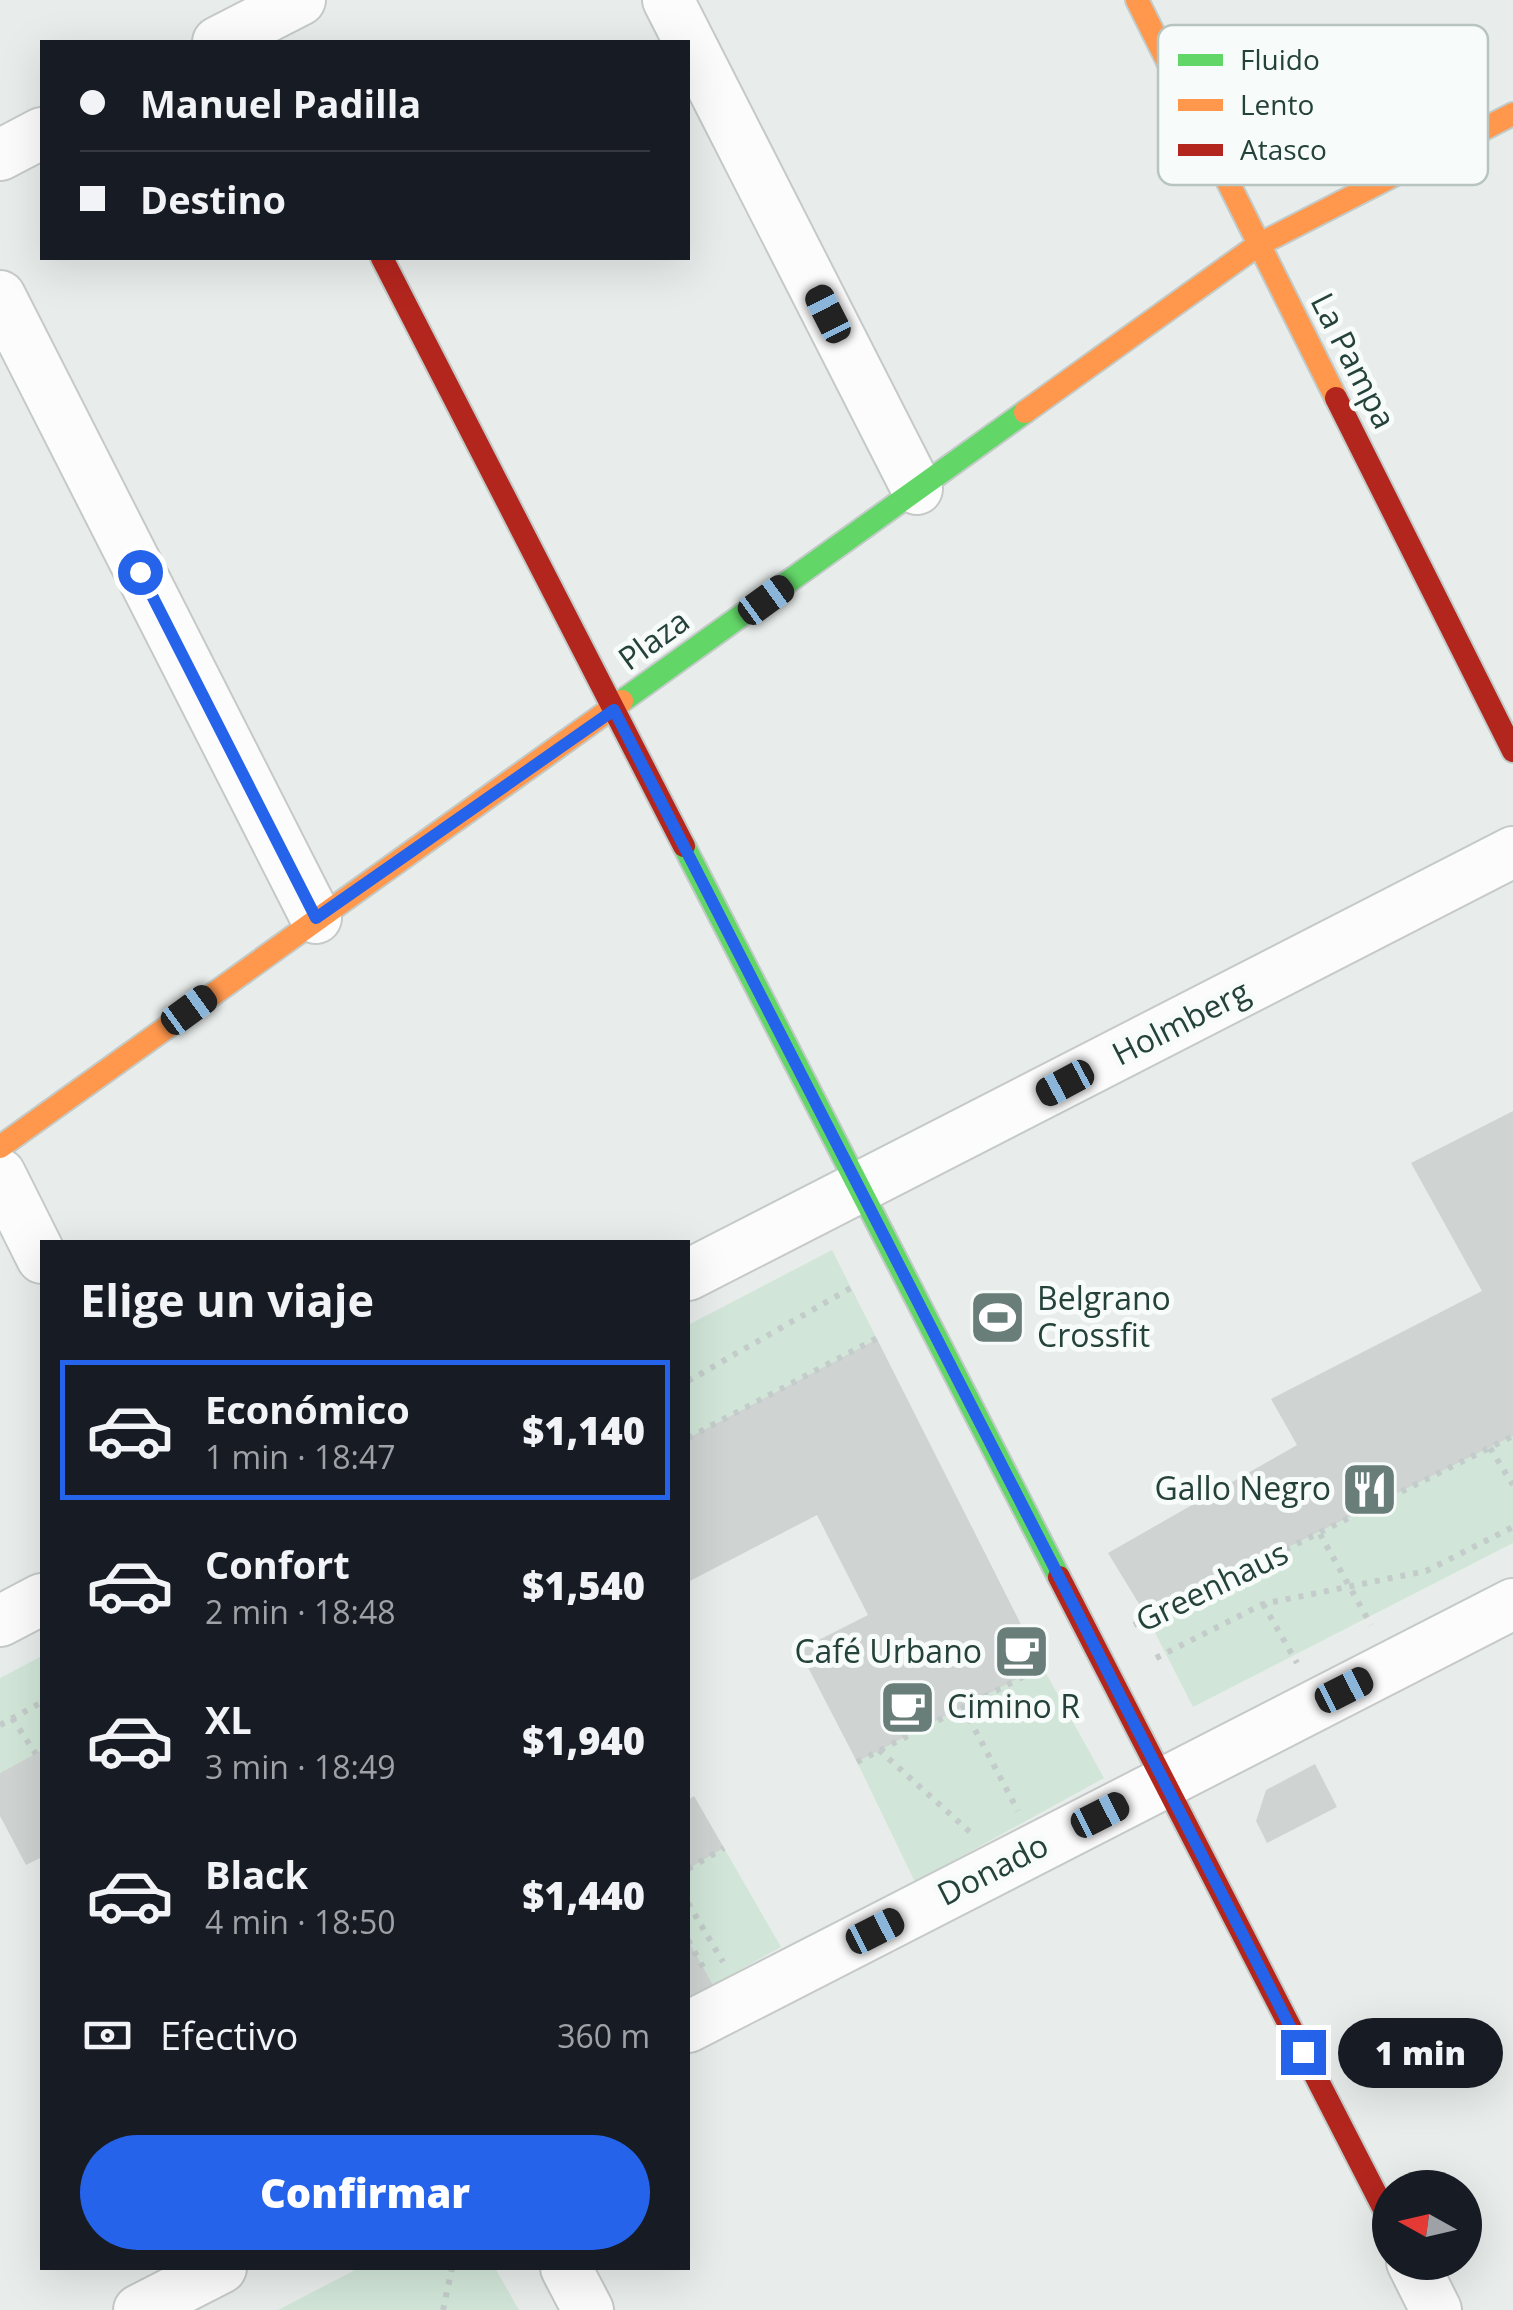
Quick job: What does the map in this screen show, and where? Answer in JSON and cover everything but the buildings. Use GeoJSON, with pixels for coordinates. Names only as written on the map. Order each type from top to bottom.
{"type":"FeatureCollection","features":[{"type":"Feature","properties":{"kind":"street"},"geometry":{"type":"LineString","coordinates":[[668,0],[688,40]]}},
{"type":"Feature","properties":{"kind":"street","name":"La Pampa"},"geometry":{"type":"LineString","coordinates":[[1136,0],[1158,44]]}},
{"type":"Feature","properties":{"kind":"street"},"geometry":{"type":"LineString","coordinates":[[690,43],[917,489]]}},
{"type":"Feature","properties":{"kind":"street","name":"Plaza"},"geometry":{"type":"LineString","coordinates":[[1488,127],[1513,114]]}},
{"type":"Feature","properties":{"kind":"street"},"geometry":{"type":"LineString","coordinates":[[0,155],[40,134]]}},
{"type":"Feature","properties":{"kind":"street","name":"La Pampa"},"geometry":{"type":"LineString","coordinates":[[1228,185],[1513,751]]}},
{"type":"Feature","properties":{"kind":"street","name":"Plaza"},"geometry":{"type":"LineString","coordinates":[[0,1147],[1258,245],[1375,185]]}},
{"type":"Feature","properties":{"kind":"street"},"geometry":{"type":"LineString","coordinates":[[383,260],[1372,2185]]}},
{"type":"Feature","properties":{"kind":"street"},"geometry":{"type":"LineString","coordinates":[[0,296],[316,918]]}},
{"type":"Feature","properties":{"kind":"street","name":"Holmberg"},"geometry":{"type":"LineString","coordinates":[[690,1274],[1513,852]]}},
{"type":"Feature","properties":{"kind":"street"},"geometry":{"type":"LineString","coordinates":[[0,1174],[40,1254]]}},
{"type":"Feature","properties":{"kind":"street"},"geometry":{"type":"LineString","coordinates":[[0,1620],[40,1600]]}},
{"type":"Feature","properties":{"kind":"street","name":"Donado"},"geometry":{"type":"LineString","coordinates":[[690,2026],[1513,1604]]}},
{"type":"Feature","properties":{"kind":"street"},"geometry":{"type":"LineString","coordinates":[[139,2310],[218,2270]]}},
{"type":"Feature","properties":{"kind":"street"},"geometry":{"type":"LineString","coordinates":[[567,2270],[588,2310]]}},
{"type":"Feature","properties":{"kind":"street"},"geometry":{"type":"LineString","coordinates":[[1421,2280],[1436,2310]]}},
{"type":"Feature","properties":{"kind":"path"},"geometry":{"type":"LineString","coordinates":[[690,1380],[895,1263]]}},
{"type":"Feature","properties":{"kind":"path"},"geometry":{"type":"LineString","coordinates":[[690,1437],[922,1315]]}},
{"type":"Feature","properties":{"kind":"path","name":"Greenhaus"},"geometry":{"type":"LineString","coordinates":[[857,1762],[1042,1666],[1095,1647],[1513,1436]]}},
{"type":"Feature","properties":{"kind":"path"},"geometry":{"type":"LineString","coordinates":[[1490,1448],[1513,1485]]}},
{"type":"Feature","properties":{"kind":"path","name":"Greenhaus"},"geometry":{"type":"LineString","coordinates":[[1113,1680],[1263,1604],[1426,1571],[1513,1526]]}},
{"type":"Feature","properties":{"kind":"path"},"geometry":{"type":"LineString","coordinates":[[1320,1534],[1394,1665]]}},
{"type":"Feature","properties":{"kind":"path"},"geometry":{"type":"LineString","coordinates":[[1263,1604],[1320,1703]]}},
{"type":"Feature","properties":{"kind":"path"},"geometry":{"type":"LineString","coordinates":[[0,1725],[40,1703]]}},
{"type":"Feature","properties":{"kind":"path"},"geometry":{"type":"LineString","coordinates":[[963,1707],[1022,1856]]}},
{"type":"Feature","properties":{"kind":"path"},"geometry":{"type":"LineString","coordinates":[[12,1718],[36,1754]]}},
{"type":"Feature","properties":{"kind":"path"},"geometry":{"type":"LineString","coordinates":[[879,1750],[1022,1856]]}},
{"type":"Feature","properties":{"kind":"path"},"geometry":{"type":"LineString","coordinates":[[690,1868],[724,1848]]}},
{"type":"Feature","properties":{"kind":"path"},"geometry":{"type":"LineString","coordinates":[[690,1906],[744,1998]]}},
{"type":"Feature","properties":{"kind":"path"},"geometry":{"type":"LineString","coordinates":[[443,2310],[452,2270]]}},
{"type":"Feature","properties":{"kind":"green space"},"geometry":{"type":"Polygon","coordinates":[[[832,1250],[877,1339],[690,1437],[690,1324],[832,1250]]]}},
{"type":"Feature","properties":{"kind":"green space"},"geometry":{"type":"Polygon","coordinates":[[[1513,1436],[1513,1543],[1193,1707],[1147,1617],[1513,1436]]]}},
{"type":"Feature","properties":{"kind":"green space"},"geometry":{"type":"Polygon","coordinates":[[[40,1657],[40,1751],[0,1773],[0,1678],[40,1657]]]}},
{"type":"Feature","properties":{"kind":"green space"},"geometry":{"type":"Polygon","coordinates":[[[1042,1666],[1104,1778],[915,1882],[857,1762],[1042,1666]]]}},
{"type":"Feature","properties":{"kind":"green space"},"geometry":{"type":"Polygon","coordinates":[[[724,1848],[781,1947],[713,1985],[690,1944],[690,1868],[724,1848]]]}},
{"type":"Feature","properties":{"kind":"green space"},"geometry":{"type":"Polygon","coordinates":[[[355,2270],[496,2270],[519,2310],[278,2310],[355,2270]]]}},
{"type":"Feature","properties":{"kind":"traffic: fast"},"geometry":{"type":"LineString","coordinates":[[622,701],[1025,412]]}},
{"type":"Feature","properties":{"kind":"traffic: fast"},"geometry":{"type":"LineString","coordinates":[[684,846],[1059,1577]]}},
{"type":"Feature","properties":{"kind":"traffic: slow"},"geometry":{"type":"LineString","coordinates":[[1137,0],[1158,42]]}},
{"type":"Feature","properties":{"kind":"traffic: slow"},"geometry":{"type":"LineString","coordinates":[[1488,127],[1513,114]]}},
{"type":"Feature","properties":{"kind":"traffic: slow"},"geometry":{"type":"LineString","coordinates":[[1230,185],[1336,398]]}},
{"type":"Feature","properties":{"kind":"traffic: slow"},"geometry":{"type":"LineString","coordinates":[[1025,412],[1258,245],[1375,185]]}},
{"type":"Feature","properties":{"kind":"traffic: slow"},"geometry":{"type":"LineString","coordinates":[[0,1147],[622,701]]}},
{"type":"Feature","properties":{"kind":"traffic: jam"},"geometry":{"type":"LineString","coordinates":[[383,260],[684,846]]}},
{"type":"Feature","properties":{"kind":"traffic: jam"},"geometry":{"type":"LineString","coordinates":[[1336,398],[1513,751]]}},
{"type":"Feature","properties":{"kind":"traffic: jam"},"geometry":{"type":"LineString","coordinates":[[1059,1577],[1372,2186]]}},
{"type":"Feature","properties":{"kind":"place","name":"Belgrano Crossfit"},"geometry":{"type":"Point","coordinates":[998,1317]}},
{"type":"Feature","properties":{"kind":"place","name":"Gallo Negro"},"geometry":{"type":"Point","coordinates":[1370,1489]}},
{"type":"Feature","properties":{"kind":"place","name":"Café Urbano"},"geometry":{"type":"Point","coordinates":[1021,1652]}},
{"type":"Feature","properties":{"kind":"place","name":"Cimino R"},"geometry":{"type":"Point","coordinates":[908,1707]}},
{"type":"Feature","properties":{"kind":"route"},"geometry":{"type":"LineString","coordinates":[[140,572],[316,918],[614,710],[1303,2052]]}}]}
